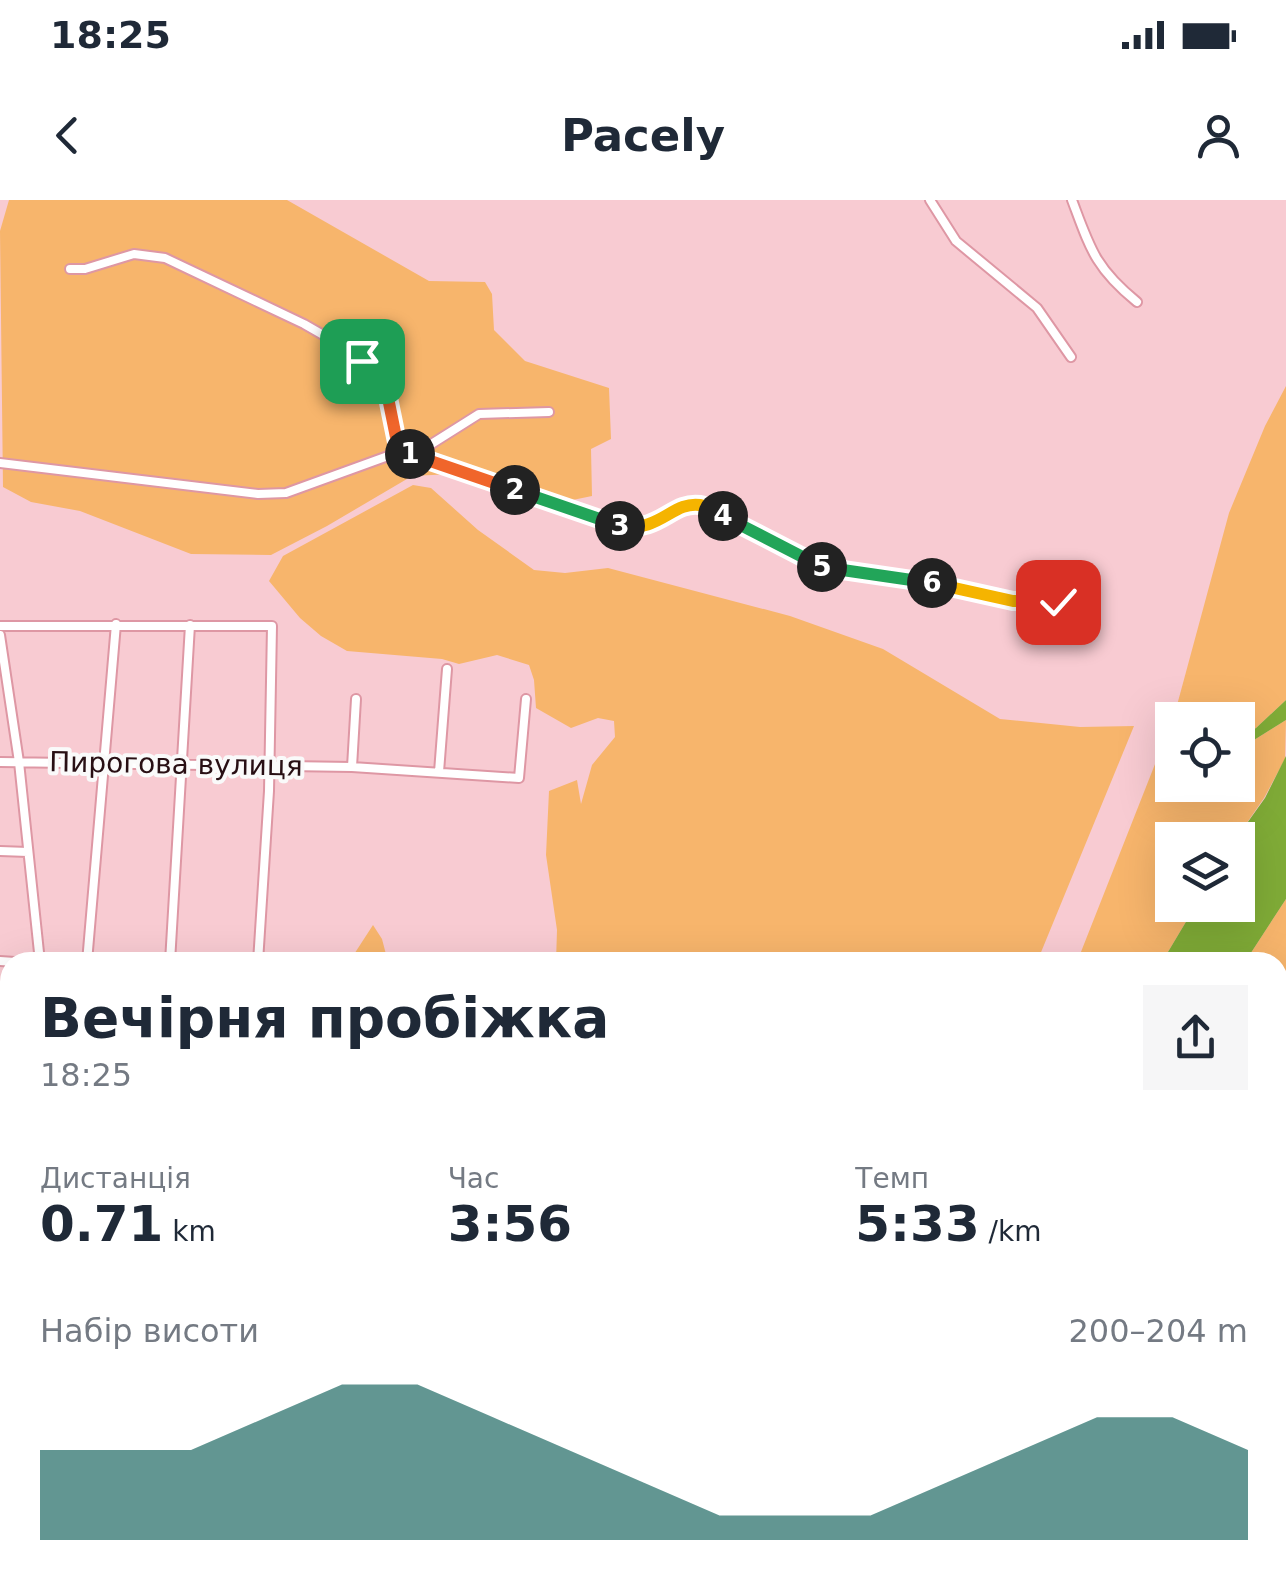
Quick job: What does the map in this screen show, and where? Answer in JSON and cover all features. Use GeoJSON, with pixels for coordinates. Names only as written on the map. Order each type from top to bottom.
{"type":"FeatureCollection","features":[{"type":"Feature","properties":{"kind":"street"},"geometry":{"type":"LineString","coordinates":[[930,200],[956,241],[1037,308],[1070,357]]}},
{"type":"Feature","properties":{"kind":"street"},"geometry":{"type":"LineString","coordinates":[[1072,200],[1094,258],[1108,278],[1136,302]]}},
{"type":"Feature","properties":{"kind":"street"},"geometry":{"type":"LineString","coordinates":[[70,270],[134,254],[165,258],[304,324],[351,351],[386,388],[399,452]]}},
{"type":"Feature","properties":{"kind":"street"},"geometry":{"type":"LineString","coordinates":[[414,455],[479,414],[550,412]]}},
{"type":"Feature","properties":{"kind":"street"},"geometry":{"type":"LineString","coordinates":[[0,463],[258,494],[286,492],[399,452],[610,524],[648,527],[685,507],[701,505],[829,570],[899,576],[1013,601],[1058,602]]}},
{"type":"Feature","properties":{"kind":"street"},"geometry":{"type":"LineString","coordinates":[[88,952],[116,624]]}},
{"type":"Feature","properties":{"kind":"street"},"geometry":{"type":"LineString","coordinates":[[171,952],[190,625]]}},
{"type":"Feature","properties":{"kind":"street"},"geometry":{"type":"LineString","coordinates":[[0,626],[272,626],[270,766],[259,952]]}},
{"type":"Feature","properties":{"kind":"street"},"geometry":{"type":"LineString","coordinates":[[0,634],[19,762],[39,952]]}},
{"type":"Feature","properties":{"kind":"street"},"geometry":{"type":"LineString","coordinates":[[439,772],[447,669]]}},
{"type":"Feature","properties":{"kind":"street","name":"Пирогова вулиця"},"geometry":{"type":"LineString","coordinates":[[0,762],[352,766],[519,778],[526,699]]}},
{"type":"Feature","properties":{"kind":"street"},"geometry":{"type":"LineString","coordinates":[[352,766],[356,700]]}},
{"type":"Feature","properties":{"kind":"street"},"geometry":{"type":"LineString","coordinates":[[0,850],[28,852]]}},
{"type":"Feature","properties":{"kind":"shaded area"},"geometry":{"type":"Polygon","coordinates":[[[9,200],[287,200],[429,281],[485,282],[492,294],[494,330],[525,361],[609,388],[611,439],[591,449],[592,496],[558,503],[472,473],[412,476],[271,555],[191,554],[80,511],[31,502],[3,487],[0,231],[9,200]]]}},
{"type":"Feature","properties":{"kind":"shaded area"},"geometry":{"type":"Polygon","coordinates":[[[1286,386],[1286,700],[1255,729],[1255,702],[1178,702],[1229,513],[1286,386]]]}},
{"type":"Feature","properties":{"kind":"shaded area"},"geometry":{"type":"Polygon","coordinates":[[[413,485],[431,488],[478,530],[534,570],[565,573],[608,568],[790,616],[883,649],[1000,719],[1080,727],[1134,726],[1041,952],[556,952],[557,930],[546,855],[549,791],[577,780],[581,804],[592,765],[615,737],[614,721],[598,718],[571,728],[536,708],[529,665],[497,655],[459,664],[442,659],[347,651],[300,618],[269,581],[283,556],[413,485]]]}},
{"type":"Feature","properties":{"kind":"shaded area"},"geometry":{"type":"Polygon","coordinates":[[[1286,700],[1286,720],[1255,739],[1256,728],[1286,700]]]}},
{"type":"Feature","properties":{"kind":"shaded area"},"geometry":{"type":"Polygon","coordinates":[[[1286,720],[1285,759],[1247,822],[1155,822],[1155,922],[1186,922],[1168,952],[1081,952],[1155,764],[1155,802],[1255,802],[1255,739],[1286,720]]]}},
{"type":"Feature","properties":{"kind":"shaded area"},"geometry":{"type":"Polygon","coordinates":[[[1286,756],[1286,899],[1252,952],[1168,952],[1186,922],[1255,922],[1255,822],[1248,822],[1286,756]]]}},
{"type":"Feature","properties":{"kind":"shaded area"},"geometry":{"type":"Polygon","coordinates":[[[1286,899],[1286,952],[1252,952],[1286,899]]]}},
{"type":"Feature","properties":{"kind":"shaded area"},"geometry":{"type":"Polygon","coordinates":[[[373,925],[385,952],[355,952],[373,925]]]}},
{"type":"Feature","properties":{"kind":"route"},"geometry":{"type":"LineString","coordinates":[[362,361],[386,388],[399,452],[610,524],[648,527],[685,507],[701,505],[829,570],[899,576],[1013,601],[1058,602]]}}]}
